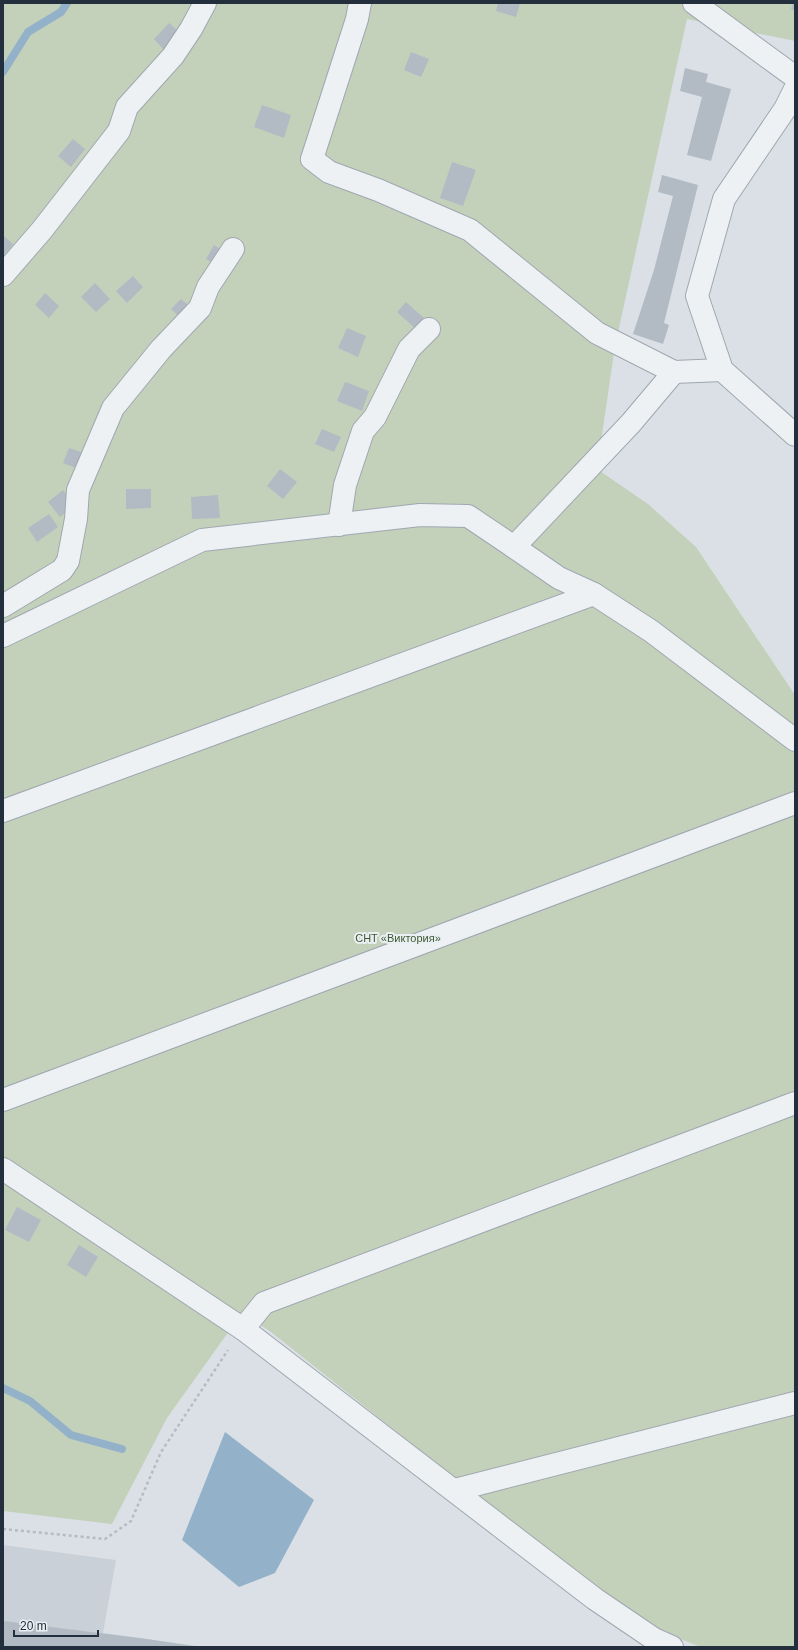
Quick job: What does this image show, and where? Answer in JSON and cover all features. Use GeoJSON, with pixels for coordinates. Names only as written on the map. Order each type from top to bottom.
{"type":"FeatureCollection","features":[{"type":"Feature","properties":{"kind":"lane"},"geometry":{"type":"LineString","coordinates":[[3,275],[42,230],[119,131],[127,107],[173,56],[191,29],[205,3]]}},
{"type":"Feature","properties":{"kind":"lane"},"geometry":{"type":"LineString","coordinates":[[360,3],[357,19],[312,159],[329,172],[378,190],[470,230],[598,333],[674,372],[722,370]]}},
{"type":"Feature","properties":{"kind":"lane"},"geometry":{"type":"LineString","coordinates":[[694,3],[795,77]]}},
{"type":"Feature","properties":{"kind":"lane"},"geometry":{"type":"LineString","coordinates":[[795,89],[785,109],[724,199],[697,296],[722,370],[795,435]]}},
{"type":"Feature","properties":{"kind":"lane"},"geometry":{"type":"LineString","coordinates":[[3,606],[62,570],[68,560],[76,519],[78,490],[113,408],[161,349],[200,308],[208,287],[233,249]]}},
{"type":"Feature","properties":{"kind":"lane"},"geometry":{"type":"LineString","coordinates":[[339,525],[345,485],[363,431],[375,417],[409,349],[428,329]]}},
{"type":"Feature","properties":{"kind":"lane"},"geometry":{"type":"LineString","coordinates":[[514,547],[631,423],[674,372]]}},
{"type":"Feature","properties":{"kind":"lane"},"geometry":{"type":"LineString","coordinates":[[3,636],[202,540],[420,516],[468,516],[560,578],[594,594],[651,631],[795,740]]}},
{"type":"Feature","properties":{"kind":"lane"},"geometry":{"type":"LineString","coordinates":[[3,811],[594,594]]}},
{"type":"Feature","properties":{"kind":"lane"},"geometry":{"type":"LineString","coordinates":[[3,1100],[795,803]]}},
{"type":"Feature","properties":{"kind":"lane"},"geometry":{"type":"LineString","coordinates":[[243,1329],[264,1303],[795,1104]]}},
{"type":"Feature","properties":{"kind":"lane"},"geometry":{"type":"LineString","coordinates":[[3,1169],[243,1329],[595,1599],[654,1639],[672,1647]]}},
{"type":"Feature","properties":{"kind":"lane"},"geometry":{"type":"LineString","coordinates":[[454,1490],[795,1404]]}},
{"type":"Feature","properties":{"kind":"path"},"geometry":{"type":"LineString","coordinates":[[3,1529],[105,1539],[132,1520],[161,1452],[216,1366],[243,1329]]}},
{"type":"Feature","properties":{"kind":"shaded area"},"geometry":{"type":"Polygon","coordinates":[[[3,1545],[116,1560],[103,1633],[205,1647],[3,1647],[3,1545]]]}},
{"type":"Feature","properties":{"kind":"green space","name":"СНТ «Виктория»"},"geometry":{"type":"Polygon","coordinates":[[[3,3],[795,3],[795,41],[687,19],[615,346],[597,469],[648,504],[696,547],[795,695],[795,1647],[701,1647],[660,1631],[598,1592],[271,1332],[242,1313],[167,1418],[112,1524],[3,1511],[3,3]]]}},
{"type":"Feature","properties":{"kind":"water"},"geometry":{"type":"Polygon","coordinates":[[[225,1432],[314,1500],[275,1573],[239,1587],[182,1540],[225,1432]]]}},
{"type":"Feature","properties":{"kind":"building"},"geometry":{"type":"Polygon","coordinates":[[[498,3],[520,3],[516,17],[496,11],[498,3]]]}},
{"type":"Feature","properties":{"kind":"building"},"geometry":{"type":"Polygon","coordinates":[[[793,3],[795,3],[795,11],[791,9],[793,3]]]}},
{"type":"Feature","properties":{"kind":"building"},"geometry":{"type":"Polygon","coordinates":[[[169,23],[180,33],[164,50],[154,39],[169,23]]]}},
{"type":"Feature","properties":{"kind":"building"},"geometry":{"type":"Polygon","coordinates":[[[411,52],[429,59],[421,77],[404,70],[411,52]]]}},
{"type":"Feature","properties":{"kind":"building"},"geometry":{"type":"Polygon","coordinates":[[[685,68],[708,74],[706,82],[731,89],[711,161],[687,155],[702,97],[680,91],[685,68]]]}},
{"type":"Feature","properties":{"kind":"building"},"geometry":{"type":"Polygon","coordinates":[[[262,105],[291,115],[284,138],[254,127],[262,105]]]}},
{"type":"Feature","properties":{"kind":"building"},"geometry":{"type":"Polygon","coordinates":[[[73,139],[85,149],[71,167],[58,156],[73,139]]]}},
{"type":"Feature","properties":{"kind":"building"},"geometry":{"type":"Polygon","coordinates":[[[452,162],[476,170],[463,206],[440,198],[452,162]]]}},
{"type":"Feature","properties":{"kind":"building"},"geometry":{"type":"Polygon","coordinates":[[[662,175],[698,185],[664,323],[669,325],[663,344],[633,334],[654,270],[673,196],[658,192],[662,175]]]}},
{"type":"Feature","properties":{"kind":"building"},"geometry":{"type":"Polygon","coordinates":[[[3,235],[13,244],[3,256],[3,235]]]}},
{"type":"Feature","properties":{"kind":"building"},"geometry":{"type":"Polygon","coordinates":[[[214,245],[225,252],[217,265],[206,259],[214,245]]]}},
{"type":"Feature","properties":{"kind":"building"},"geometry":{"type":"Polygon","coordinates":[[[133,276],[143,287],[127,303],[116,291],[133,276]]]}},
{"type":"Feature","properties":{"kind":"building"},"geometry":{"type":"Polygon","coordinates":[[[95,283],[110,299],[96,312],[81,297],[95,283]]]}},
{"type":"Feature","properties":{"kind":"building"},"geometry":{"type":"Polygon","coordinates":[[[45,293],[59,306],[49,318],[35,305],[45,293]]]}},
{"type":"Feature","properties":{"kind":"building"},"geometry":{"type":"Polygon","coordinates":[[[181,299],[193,309],[183,320],[171,309],[181,299]]]}},
{"type":"Feature","properties":{"kind":"building"},"geometry":{"type":"Polygon","coordinates":[[[406,302],[425,319],[416,329],[397,312],[406,302]]]}},
{"type":"Feature","properties":{"kind":"building"},"geometry":{"type":"Polygon","coordinates":[[[347,328],[366,336],[358,357],[338,348],[347,328]]]}},
{"type":"Feature","properties":{"kind":"building"},"geometry":{"type":"Polygon","coordinates":[[[345,382],[369,391],[362,411],[337,401],[345,382]]]}},
{"type":"Feature","properties":{"kind":"building"},"geometry":{"type":"Polygon","coordinates":[[[322,429],[341,437],[334,452],[315,444],[322,429]]]}},
{"type":"Feature","properties":{"kind":"building"},"geometry":{"type":"Polygon","coordinates":[[[69,448],[87,454],[81,470],[63,463],[69,448]]]}},
{"type":"Feature","properties":{"kind":"building"},"geometry":{"type":"Polygon","coordinates":[[[280,469],[297,482],[283,499],[267,486],[280,469]]]}},
{"type":"Feature","properties":{"kind":"building"},"geometry":{"type":"Polygon","coordinates":[[[126,489],[151,489],[151,508],[126,509],[126,489]]]}},
{"type":"Feature","properties":{"kind":"building"},"geometry":{"type":"Polygon","coordinates":[[[63,490],[74,505],[60,517],[48,502],[63,490]]]}},
{"type":"Feature","properties":{"kind":"building"},"geometry":{"type":"Polygon","coordinates":[[[218,495],[220,518],[192,519],[191,497],[218,495]]]}},
{"type":"Feature","properties":{"kind":"building"},"geometry":{"type":"Polygon","coordinates":[[[49,514],[58,527],[37,542],[28,528],[49,514]]]}},
{"type":"Feature","properties":{"kind":"building"},"geometry":{"type":"Polygon","coordinates":[[[17,1207],[41,1220],[29,1242],[5,1230],[17,1207]]]}},
{"type":"Feature","properties":{"kind":"building"},"geometry":{"type":"Polygon","coordinates":[[[79,1245],[98,1257],[86,1277],[67,1265],[79,1245]]]}},
{"type":"Feature","properties":{"kind":"building"},"geometry":{"type":"Polygon","coordinates":[[[3,1621],[147,1639],[199,1647],[3,1647],[3,1621]]]}},
{"type":"Feature","properties":{"kind":"waterway"},"geometry":{"type":"LineString","coordinates":[[3,72],[28,32],[61,12],[67,3]]}},
{"type":"Feature","properties":{"kind":"waterway"},"geometry":{"type":"LineString","coordinates":[[3,1388],[30,1401],[71,1435],[122,1449]]}}]}
